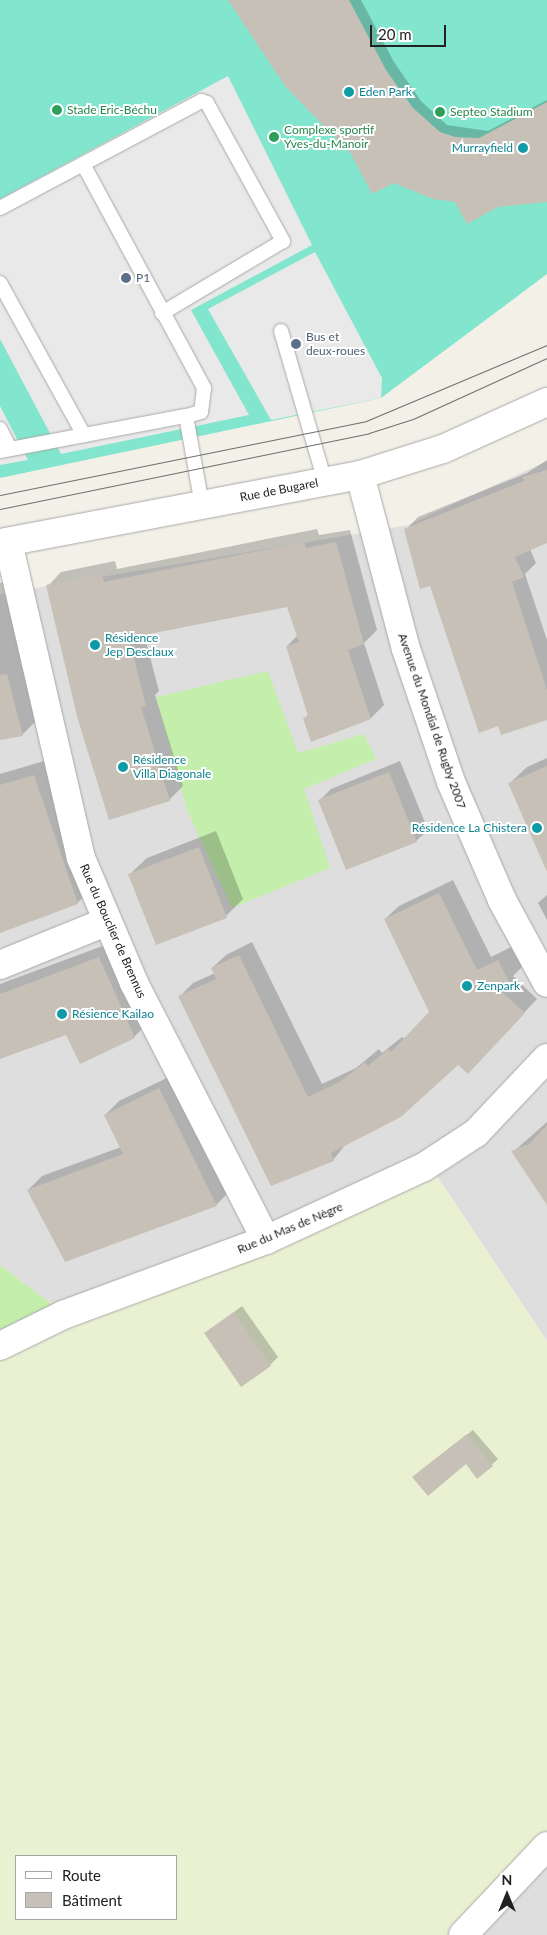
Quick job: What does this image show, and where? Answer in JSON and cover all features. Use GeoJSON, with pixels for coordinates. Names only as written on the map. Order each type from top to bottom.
{"type":"FeatureCollection","features":[{"type":"Feature","properties":{"kind":"street","name":"Rue de Bugarel"},"geometry":{"type":"LineString","coordinates":[[4,543],[360,475],[443,449],[547,402]]}},
{"type":"Feature","properties":{"kind":"street","name":"Avenue du Mondial de Rugby 2007"},"geometry":{"type":"LineString","coordinates":[[360,475],[406,649],[451,782],[502,900],[547,983]]}},
{"type":"Feature","properties":{"kind":"street","name":"Rue du Bouclier de Brennus"},"geometry":{"type":"LineString","coordinates":[[4,543],[81,858],[106,922],[266,1240]]}},
{"type":"Feature","properties":{"kind":"street"},"geometry":{"type":"LineString","coordinates":[[0,966],[106,922]]}},
{"type":"Feature","properties":{"kind":"street","name":"Rue du Mas de Nègre"},"geometry":{"type":"LineString","coordinates":[[0,1346],[63,1315],[266,1240],[368,1195],[476,1133],[547,1058]]}},
{"type":"Feature","properties":{"kind":"street"},"geometry":{"type":"LineString","coordinates":[[463,1935],[547,1846]]}},
{"type":"Feature","properties":{"kind":"lane"},"geometry":{"type":"LineString","coordinates":[[0,208],[201,102],[207,103],[283,241],[162,313]]}},
{"type":"Feature","properties":{"kind":"lane"},"geometry":{"type":"LineString","coordinates":[[0,429],[5,450],[201,412],[204,388],[83,164]]}},
{"type":"Feature","properties":{"kind":"lane"},"geometry":{"type":"LineString","coordinates":[[0,283],[84,435]]}},
{"type":"Feature","properties":{"kind":"lane"},"geometry":{"type":"LineString","coordinates":[[281,332],[325,481]]}},
{"type":"Feature","properties":{"kind":"lane"},"geometry":{"type":"LineString","coordinates":[[186,416],[202,505]]}},
{"type":"Feature","properties":{"kind":"shaded area","name":"P1"},"geometry":{"type":"Polygon","coordinates":[[[228,76],[312,245],[191,310],[249,415],[61,454],[0,339],[0,199],[228,76]]]}},
{"type":"Feature","properties":{"kind":"shaded area","name":"Bus et deux-roues"},"geometry":{"type":"Polygon","coordinates":[[[315,252],[382,378],[381,398],[271,420],[208,309],[315,252]]]}},
{"type":"Feature","properties":{"kind":"shaded area"},"geometry":{"type":"Polygon","coordinates":[[[0,406],[28,460],[0,465],[0,406]]]}},
{"type":"Feature","properties":{"kind":"shaded area"},"geometry":{"type":"Polygon","coordinates":[[[547,461],[547,1341],[437,1176],[66,1327],[58,1309],[0,1265],[0,594],[408,525],[547,461]]]}},
{"type":"Feature","properties":{"kind":"shaded area"},"geometry":{"type":"Polygon","coordinates":[[[547,1836],[547,1935],[449,1935],[547,1836]]]}},
{"type":"Feature","properties":{"kind":"green space","name":"Complexe sportif Yves-du-Manoir"},"geometry":{"type":"Polygon","coordinates":[[[0,0],[547,0],[547,274],[381,398],[0,478],[0,0]]]}},
{"type":"Feature","properties":{"kind":"green space"},"geometry":{"type":"Polygon","coordinates":[[[268,671],[298,753],[364,734],[376,759],[304,789],[330,868],[232,908],[187,810],[156,697],[268,671]]]}},
{"type":"Feature","properties":{"kind":"green space"},"geometry":{"type":"Polygon","coordinates":[[[437,1176],[547,1341],[547,1836],[449,1935],[0,1935],[0,1357],[437,1176]]]}},
{"type":"Feature","properties":{"kind":"green space"},"geometry":{"type":"Polygon","coordinates":[[[0,1265],[58,1309],[0,1346],[0,1265]]]}},
{"type":"Feature","properties":{"kind":"building"},"geometry":{"type":"Polygon","coordinates":[[[228,0],[349,0],[386,70],[413,108],[440,132],[455,137],[479,138],[547,102],[547,202],[498,207],[467,224],[455,202],[433,199],[394,183],[372,194],[351,154],[285,86],[228,0]]]}},
{"type":"Feature","properties":{"kind":"building"},"geometry":{"type":"Polygon","coordinates":[[[547,470],[547,543],[515,557],[524,577],[512,582],[547,690],[547,720],[501,735],[498,726],[479,733],[430,586],[420,589],[404,529],[524,481],[522,477],[547,470]]]}},
{"type":"Feature","properties":{"kind":"building"},"geometry":{"type":"Polygon","coordinates":[[[304,542],[306,548],[336,542],[364,644],[348,650],[371,719],[311,742],[303,718],[308,716],[286,646],[299,642],[287,607],[129,638],[146,706],[141,707],[170,801],[109,820],[78,720],[46,585],[102,574],[104,582],[304,542]]]}},
{"type":"Feature","properties":{"kind":"building"},"geometry":{"type":"Polygon","coordinates":[[[7,674],[23,736],[0,740],[0,675],[7,674]]]}},
{"type":"Feature","properties":{"kind":"building","name":"Résidence La Chistera"},"geometry":{"type":"Polygon","coordinates":[[[547,766],[547,872],[508,783],[547,766]]]}},
{"type":"Feature","properties":{"kind":"building"},"geometry":{"type":"Polygon","coordinates":[[[389,772],[417,842],[346,870],[318,800],[389,772]]]}},
{"type":"Feature","properties":{"kind":"building"},"geometry":{"type":"Polygon","coordinates":[[[34,775],[78,904],[0,933],[0,785],[34,775]]]}},
{"type":"Feature","properties":{"kind":"building"},"geometry":{"type":"Polygon","coordinates":[[[199,847],[227,918],[156,945],[128,874],[199,847]]]}},
{"type":"Feature","properties":{"kind":"building"},"geometry":{"type":"Polygon","coordinates":[[[439,893],[477,970],[498,960],[509,982],[501,991],[525,1013],[468,1074],[458,1065],[401,1117],[331,1153],[334,1161],[271,1186],[178,996],[216,979],[211,968],[239,955],[308,1097],[341,1081],[365,1062],[368,1066],[388,1049],[391,1052],[429,1012],[384,919],[439,893]]]}},
{"type":"Feature","properties":{"kind":"building","name":"Résience Kailao"},"geometry":{"type":"Polygon","coordinates":[[[99,957],[135,1038],[80,1064],[66,1035],[0,1059],[0,994],[99,957]]]}},
{"type":"Feature","properties":{"kind":"building"},"geometry":{"type":"Polygon","coordinates":[[[159,1088],[217,1206],[65,1262],[27,1190],[123,1154],[104,1115],[159,1088]]]}},
{"type":"Feature","properties":{"kind":"building"},"geometry":{"type":"Polygon","coordinates":[[[547,1125],[547,1205],[511,1151],[529,1144],[547,1125]]]}},
{"type":"Feature","properties":{"kind":"building"},"geometry":{"type":"Polygon","coordinates":[[[234,1312],[271,1366],[241,1387],[204,1333],[234,1312]]]}},
{"type":"Feature","properties":{"kind":"building"},"geometry":{"type":"Polygon","coordinates":[[[467,1434],[493,1466],[477,1479],[466,1464],[428,1496],[412,1477],[467,1434]]]}},
{"type":"Feature","properties":{"kind":"tram line"},"geometry":{"type":"LineString","coordinates":[[0,495],[366,421],[547,345]]}},
{"type":"Feature","properties":{"kind":"tram line"},"geometry":{"type":"LineString","coordinates":[[0,509],[369,433],[413,419],[547,358]]}},
{"type":"Feature","properties":{"kind":"place","name":"Eden Park"},"geometry":{"type":"Point","coordinates":[349,92]}},
{"type":"Feature","properties":{"kind":"place","name":"Stade Eric-Béchu"},"geometry":{"type":"Point","coordinates":[57,110]}},
{"type":"Feature","properties":{"kind":"place","name":"Septeo Stadium"},"geometry":{"type":"Point","coordinates":[440,112]}},
{"type":"Feature","properties":{"kind":"place","name":"Complexe sportif Yves-du-Manoir"},"geometry":{"type":"Point","coordinates":[274,137]}},
{"type":"Feature","properties":{"kind":"place","name":"Murrayfield"},"geometry":{"type":"Point","coordinates":[523,148]}},
{"type":"Feature","properties":{"kind":"place","name":"P1"},"geometry":{"type":"Point","coordinates":[126,278]}},
{"type":"Feature","properties":{"kind":"place","name":"Bus et deux-roues"},"geometry":{"type":"Point","coordinates":[296,344]}},
{"type":"Feature","properties":{"kind":"place","name":"Résidence Jep Desclaux"},"geometry":{"type":"Point","coordinates":[95,645]}},
{"type":"Feature","properties":{"kind":"place","name":"Résidence Villa Diagonale"},"geometry":{"type":"Point","coordinates":[123,767]}},
{"type":"Feature","properties":{"kind":"place","name":"Résidence La Chistera"},"geometry":{"type":"Point","coordinates":[537,828]}},
{"type":"Feature","properties":{"kind":"place","name":"Zenpark"},"geometry":{"type":"Point","coordinates":[467,986]}},
{"type":"Feature","properties":{"kind":"place","name":"Résience Kailao"},"geometry":{"type":"Point","coordinates":[62,1014]}}]}
